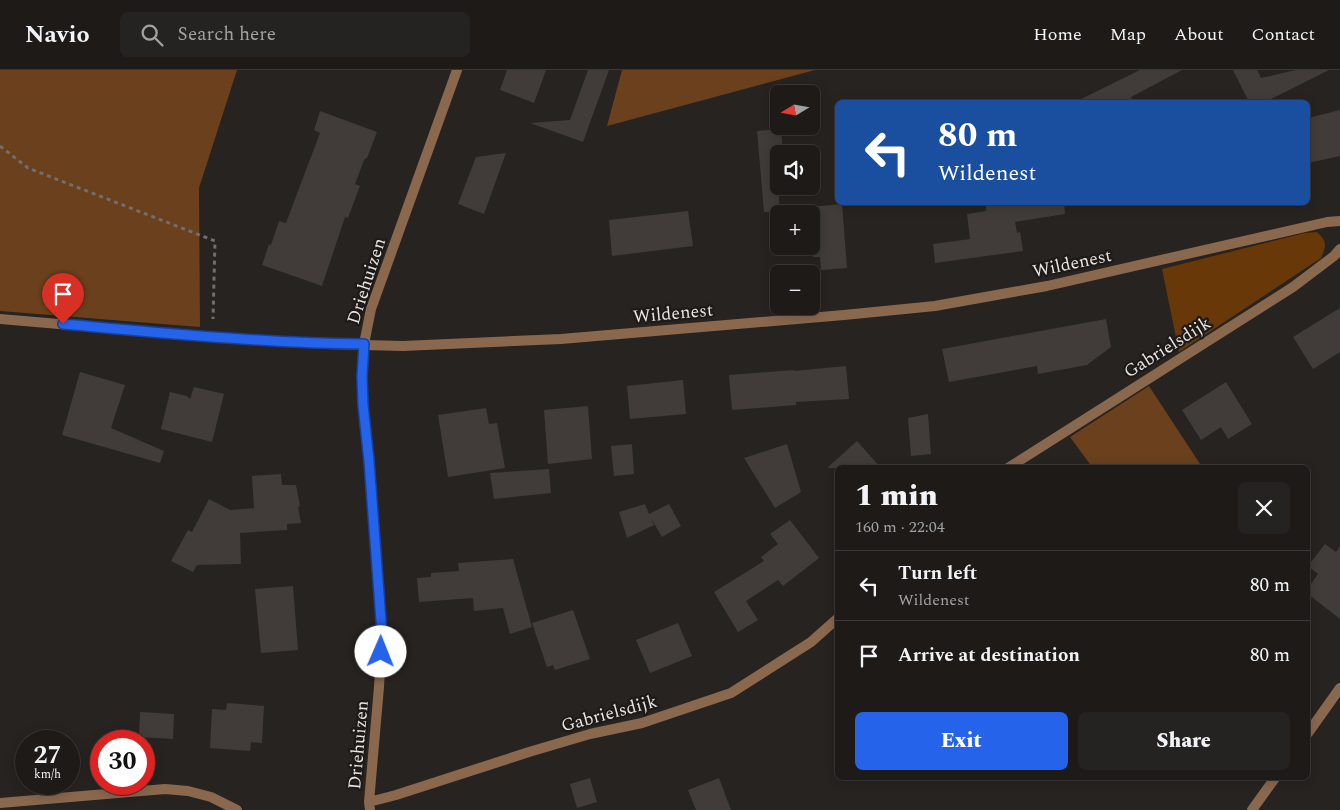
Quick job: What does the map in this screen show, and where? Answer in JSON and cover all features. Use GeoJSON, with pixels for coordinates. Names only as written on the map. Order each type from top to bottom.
{"type":"FeatureCollection","features":[{"type":"Feature","properties":{"kind":"street","name":"Driehuizen"},"geometry":{"type":"LineString","coordinates":[[370,806],[382,634],[363,405],[364,344],[371,309],[457,70]]}},
{"type":"Feature","properties":{"kind":"street","name":"Wildenest"},"geometry":{"type":"LineString","coordinates":[[0,319],[212,337],[325,344],[403,346],[560,339],[936,306],[1047,286],[1327,222],[1340,222]]}},
{"type":"Feature","properties":{"kind":"street","name":"Gabrielsdijk"},"geometry":{"type":"LineString","coordinates":[[1013,465],[1293,287],[1334,256],[1340,249]]}},
{"type":"Feature","properties":{"kind":"street","name":"Gabrielsdijk"},"geometry":{"type":"LineString","coordinates":[[370,806],[396,795],[529,752],[590,734],[642,723],[731,693],[811,642],[835,621]]}},
{"type":"Feature","properties":{"kind":"street"},"geometry":{"type":"LineString","coordinates":[[1310,730],[1340,688]]}},
{"type":"Feature","properties":{"kind":"street"},"geometry":{"type":"LineString","coordinates":[[1252,810],[1274,780]]}},
{"type":"Feature","properties":{"kind":"street"},"geometry":{"type":"LineString","coordinates":[[0,803],[165,789],[188,791],[211,797],[237,810]]}},
{"type":"Feature","properties":{"kind":"path"},"geometry":{"type":"LineString","coordinates":[[0,146],[28,168],[215,242],[212,337]]}},
{"type":"Feature","properties":{"kind":"shaded area"},"geometry":{"type":"Polygon","coordinates":[[[0,70],[237,70],[199,188],[200,327],[0,311],[0,70]]]}},
{"type":"Feature","properties":{"kind":"shaded area"},"geometry":{"type":"Polygon","coordinates":[[[622,70],[815,70],[607,126],[622,70]]]}},
{"type":"Feature","properties":{"kind":"shaded area"},"geometry":{"type":"Polygon","coordinates":[[[1317,232],[1325,244],[1321,258],[1179,352],[1162,269],[1305,233],[1317,232]]]}},
{"type":"Feature","properties":{"kind":"shaded area"},"geometry":{"type":"Polygon","coordinates":[[[1149,386],[1201,465],[1091,465],[1070,437],[1149,386]]]}},
{"type":"Feature","properties":{"kind":"building"},"geometry":{"type":"Polygon","coordinates":[[[507,70],[546,70],[534,103],[500,90],[507,70]]]}},
{"type":"Feature","properties":{"kind":"building"},"geometry":{"type":"Polygon","coordinates":[[[588,70],[609,70],[583,142],[530,123],[570,120],[588,70]]]}},
{"type":"Feature","properties":{"kind":"building"},"geometry":{"type":"Polygon","coordinates":[[[1140,70],[1182,70],[1131,97],[1133,100],[1079,100],[1140,70]]]}},
{"type":"Feature","properties":{"kind":"building"},"geometry":{"type":"Polygon","coordinates":[[[1233,70],[1257,70],[1261,78],[1296,70],[1329,70],[1269,100],[1248,100],[1233,70]]]}},
{"type":"Feature","properties":{"kind":"building"},"geometry":{"type":"Polygon","coordinates":[[[1340,110],[1340,156],[1310,163],[1310,118],[1340,110]]]}},
{"type":"Feature","properties":{"kind":"building"},"geometry":{"type":"Polygon","coordinates":[[[320,111],[377,132],[355,184],[360,186],[348,218],[345,217],[322,286],[262,265],[279,221],[286,223],[320,133],[314,130],[320,111]]]}},
{"type":"Feature","properties":{"kind":"building"},"geometry":{"type":"Polygon","coordinates":[[[770,130],[770,135],[781,135],[782,145],[770,145],[770,195],[779,195],[779,205],[770,205],[770,212],[764,212],[757,131],[770,130]]]}},
{"type":"Feature","properties":{"kind":"building"},"geometry":{"type":"Polygon","coordinates":[[[506,153],[484,214],[458,204],[476,157],[506,153]]]}},
{"type":"Feature","properties":{"kind":"building"},"geometry":{"type":"Polygon","coordinates":[[[842,205],[847,268],[821,270],[820,257],[813,257],[813,255],[820,255],[820,206],[842,205]]]}},
{"type":"Feature","properties":{"kind":"building"},"geometry":{"type":"Polygon","coordinates":[[[1064,205],[1065,214],[1015,222],[1017,233],[1020,232],[1023,251],[935,263],[933,244],[970,239],[967,214],[986,211],[986,206],[1064,205]]]}},
{"type":"Feature","properties":{"kind":"building"},"geometry":{"type":"Polygon","coordinates":[[[688,211],[693,246],[612,256],[609,220],[688,211]]]}},
{"type":"Feature","properties":{"kind":"building"},"geometry":{"type":"Polygon","coordinates":[[[1340,308],[1340,352],[1313,369],[1293,337],[1340,308]]]}},
{"type":"Feature","properties":{"kind":"building"},"geometry":{"type":"Polygon","coordinates":[[[1106,319],[1111,347],[1087,365],[1038,374],[1037,366],[949,382],[942,349],[1106,319]]]}},
{"type":"Feature","properties":{"kind":"building"},"geometry":{"type":"Polygon","coordinates":[[[846,366],[849,399],[796,402],[796,405],[732,410],[729,375],[846,366]]]}},
{"type":"Feature","properties":{"kind":"building"},"geometry":{"type":"Polygon","coordinates":[[[80,372],[125,385],[111,428],[164,451],[160,463],[62,435],[80,372]]]}},
{"type":"Feature","properties":{"kind":"building"},"geometry":{"type":"Polygon","coordinates":[[[683,380],[686,414],[630,419],[627,386],[683,380]]]}},
{"type":"Feature","properties":{"kind":"building"},"geometry":{"type":"Polygon","coordinates":[[[1226,382],[1252,424],[1228,439],[1221,427],[1201,440],[1182,410],[1226,382]]]}},
{"type":"Feature","properties":{"kind":"building"},"geometry":{"type":"Polygon","coordinates":[[[194,387],[224,394],[212,442],[161,429],[170,392],[187,396],[190,399],[194,387]]]}},
{"type":"Feature","properties":{"kind":"building"},"geometry":{"type":"Polygon","coordinates":[[[588,406],[592,459],[548,464],[544,410],[588,406]]]}},
{"type":"Feature","properties":{"kind":"building"},"geometry":{"type":"Polygon","coordinates":[[[486,408],[489,424],[497,423],[505,468],[448,477],[438,415],[486,408]]]}},
{"type":"Feature","properties":{"kind":"building"},"geometry":{"type":"Polygon","coordinates":[[[928,414],[931,454],[911,456],[908,418],[928,414]]]}},
{"type":"Feature","properties":{"kind":"building"},"geometry":{"type":"Polygon","coordinates":[[[857,441],[878,465],[835,465],[835,468],[827,468],[857,441]]]}},
{"type":"Feature","properties":{"kind":"building"},"geometry":{"type":"Polygon","coordinates":[[[632,444],[634,474],[614,476],[611,446],[632,444]]]}},
{"type":"Feature","properties":{"kind":"building"},"geometry":{"type":"Polygon","coordinates":[[[787,444],[801,492],[775,508],[744,458],[787,444]]]}},
{"type":"Feature","properties":{"kind":"building"},"geometry":{"type":"Polygon","coordinates":[[[549,469],[551,493],[494,499],[490,473],[549,469]]]}},
{"type":"Feature","properties":{"kind":"building"},"geometry":{"type":"Polygon","coordinates":[[[281,474],[282,485],[296,485],[301,523],[287,524],[287,530],[240,533],[241,564],[197,565],[193,572],[171,561],[188,530],[192,532],[209,499],[230,510],[254,508],[252,476],[281,474]]]}},
{"type":"Feature","properties":{"kind":"building"},"geometry":{"type":"Polygon","coordinates":[[[645,504],[649,514],[669,504],[681,526],[662,537],[651,518],[654,525],[627,538],[619,512],[645,504]]]}},
{"type":"Feature","properties":{"kind":"building"},"geometry":{"type":"Polygon","coordinates":[[[790,520],[819,558],[783,586],[778,580],[746,601],[758,620],[738,632],[714,592],[764,561],[761,557],[778,544],[770,534],[790,520]]]}},
{"type":"Feature","properties":{"kind":"building"},"geometry":{"type":"Polygon","coordinates":[[[1325,544],[1336,552],[1340,546],[1340,619],[1310,596],[1310,585],[1318,574],[1310,568],[1310,563],[1325,544]]]}},
{"type":"Feature","properties":{"kind":"building"},"geometry":{"type":"Polygon","coordinates":[[[513,559],[532,627],[510,634],[503,608],[474,611],[473,598],[419,602],[417,578],[431,577],[431,573],[459,571],[458,563],[513,559]]]}},
{"type":"Feature","properties":{"kind":"building"},"geometry":{"type":"Polygon","coordinates":[[[293,586],[298,650],[261,653],[255,589],[293,586]]]}},
{"type":"Feature","properties":{"kind":"building"},"geometry":{"type":"Polygon","coordinates":[[[573,610],[590,659],[555,670],[553,665],[547,667],[532,623],[573,610]]]}},
{"type":"Feature","properties":{"kind":"building"},"geometry":{"type":"Polygon","coordinates":[[[678,623],[692,656],[650,673],[636,640],[678,623]]]}},
{"type":"Feature","properties":{"kind":"building"},"geometry":{"type":"Polygon","coordinates":[[[227,703],[264,706],[262,743],[251,742],[250,751],[210,748],[212,709],[226,710],[227,703]]]}},
{"type":"Feature","properties":{"kind":"building"},"geometry":{"type":"Polygon","coordinates":[[[140,712],[174,714],[173,739],[155,738],[155,730],[139,730],[140,712]]]}},
{"type":"Feature","properties":{"kind":"building"},"geometry":{"type":"Polygon","coordinates":[[[590,778],[597,802],[577,808],[570,784],[590,778]]]}},
{"type":"Feature","properties":{"kind":"building"},"geometry":{"type":"Polygon","coordinates":[[[719,778],[731,810],[696,810],[688,790],[719,778]]]}},
{"type":"Feature","properties":{"kind":"route"},"geometry":{"type":"LineString","coordinates":[[63,324],[212,337],[325,344],[364,344],[363,405],[382,634],[381,652]]}}]}
